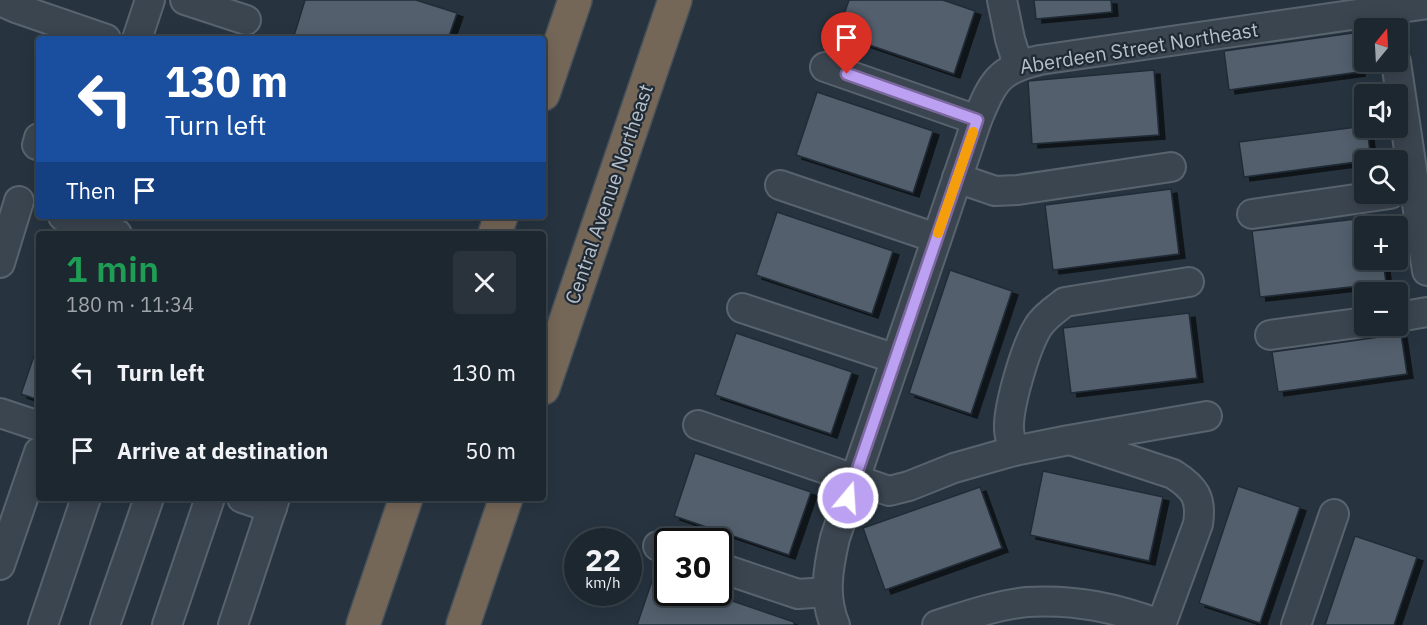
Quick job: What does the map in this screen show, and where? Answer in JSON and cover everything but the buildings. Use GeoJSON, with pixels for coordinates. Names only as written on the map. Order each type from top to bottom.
{"type":"FeatureCollection","features":[{"type":"Feature","properties":{"kind":"highway"},"geometry":{"type":"LineString","coordinates":[[546,85],[575,0]]}},
{"type":"Feature","properties":{"kind":"highway","name":"Central Avenue Northeast"},"geometry":{"type":"LineString","coordinates":[[546,379],[675,0]]}},
{"type":"Feature","properties":{"kind":"highway"},"geometry":{"type":"LineString","coordinates":[[363,625],[405,501]]}},
{"type":"Feature","properties":{"kind":"highway"},"geometry":{"type":"LineString","coordinates":[[463,625],[505,501]]}},
{"type":"Feature","properties":{"kind":"street"},"geometry":{"type":"LineString","coordinates":[[0,0],[70,33],[88,36]]}},
{"type":"Feature","properties":{"kind":"street"},"geometry":{"type":"LineString","coordinates":[[138,36],[150,0]]}},
{"type":"Feature","properties":{"kind":"street"},"geometry":{"type":"LineString","coordinates":[[185,0],[246,20]]}},
{"type":"Feature","properties":{"kind":"street"},"geometry":{"type":"LineString","coordinates":[[1002,0],[1018,65]]}},
{"type":"Feature","properties":{"kind":"street","name":"Aberdeen Street Northeast"},"geometry":{"type":"LineString","coordinates":[[835,625],[829,610],[827,592],[832,549],[854,478],[977,120],[988,95],[1002,75],[1018,65],[1389,12],[1427,4]]}},
{"type":"Feature","properties":{"kind":"street"},"geometry":{"type":"LineString","coordinates":[[825,67],[977,120]]}},
{"type":"Feature","properties":{"kind":"street"},"geometry":{"type":"LineString","coordinates":[[1397,72],[1404,150]]}},
{"type":"Feature","properties":{"kind":"street"},"geometry":{"type":"LineString","coordinates":[[957,178],[995,191],[1018,190],[1171,166]]}},
{"type":"Feature","properties":{"kind":"street"},"geometry":{"type":"LineString","coordinates":[[780,185],[936,238]]}},
{"type":"Feature","properties":{"kind":"street"},"geometry":{"type":"LineString","coordinates":[[1408,195],[1427,271]]}},
{"type":"Feature","properties":{"kind":"street"},"geometry":{"type":"LineString","coordinates":[[1252,214],[1354,199]]}},
{"type":"Feature","properties":{"kind":"street"},"geometry":{"type":"LineString","coordinates":[[0,263],[19,202]]}},
{"type":"Feature","properties":{"kind":"street"},"geometry":{"type":"LineString","coordinates":[[72,219],[108,231]]}},
{"type":"Feature","properties":{"kind":"street"},"geometry":{"type":"LineString","coordinates":[[1014,451],[1008,431],[1010,412],[1026,356],[1038,326],[1051,313],[1065,302],[1081,298],[1189,282]]}},
{"type":"Feature","properties":{"kind":"street"},"geometry":{"type":"LineString","coordinates":[[742,308],[896,359]]}},
{"type":"Feature","properties":{"kind":"street"},"geometry":{"type":"LineString","coordinates":[[1408,315],[1427,312]]}},
{"type":"Feature","properties":{"kind":"street"},"geometry":{"type":"LineString","coordinates":[[1270,335],[1354,324]]}},
{"type":"Feature","properties":{"kind":"street"},"geometry":{"type":"LineString","coordinates":[[0,413],[36,425]]}},
{"type":"Feature","properties":{"kind":"street"},"geometry":{"type":"LineString","coordinates":[[698,425],[889,491],[909,486],[954,468],[1014,451],[1207,416]]}},
{"type":"Feature","properties":{"kind":"street"},"geometry":{"type":"LineString","coordinates":[[937,625],[977,613],[1025,614],[1087,604],[1122,610],[1161,625],[1198,524],[1200,509],[1196,495],[1187,483],[1173,474],[1069,440]]}},
{"type":"Feature","properties":{"kind":"street"},"geometry":{"type":"LineString","coordinates":[[0,565],[36,461]]}},
{"type":"Feature","properties":{"kind":"street"},"geometry":{"type":"LineString","coordinates":[[43,625],[85,501]]}},
{"type":"Feature","properties":{"kind":"street"},"geometry":{"type":"LineString","coordinates":[[105,625],[148,501]]}},
{"type":"Feature","properties":{"kind":"street"},"geometry":{"type":"LineString","coordinates":[[167,625],[209,501]]}},
{"type":"Feature","properties":{"kind":"street"},"geometry":{"type":"LineString","coordinates":[[233,625],[273,503]]}},
{"type":"Feature","properties":{"kind":"street"},"geometry":{"type":"LineString","coordinates":[[1296,625],[1334,514]]}},
{"type":"Feature","properties":{"kind":"street"},"geometry":{"type":"LineString","coordinates":[[732,572],[798,594],[827,592]]}},
{"type":"Feature","properties":{"kind":"slow traffic"},"geometry":{"type":"LineString","coordinates":[[938,233],[973,132]]}},
{"type":"Feature","properties":{"kind":"route"},"geometry":{"type":"LineString","coordinates":[[847,74],[977,120],[848,498]]}}]}
